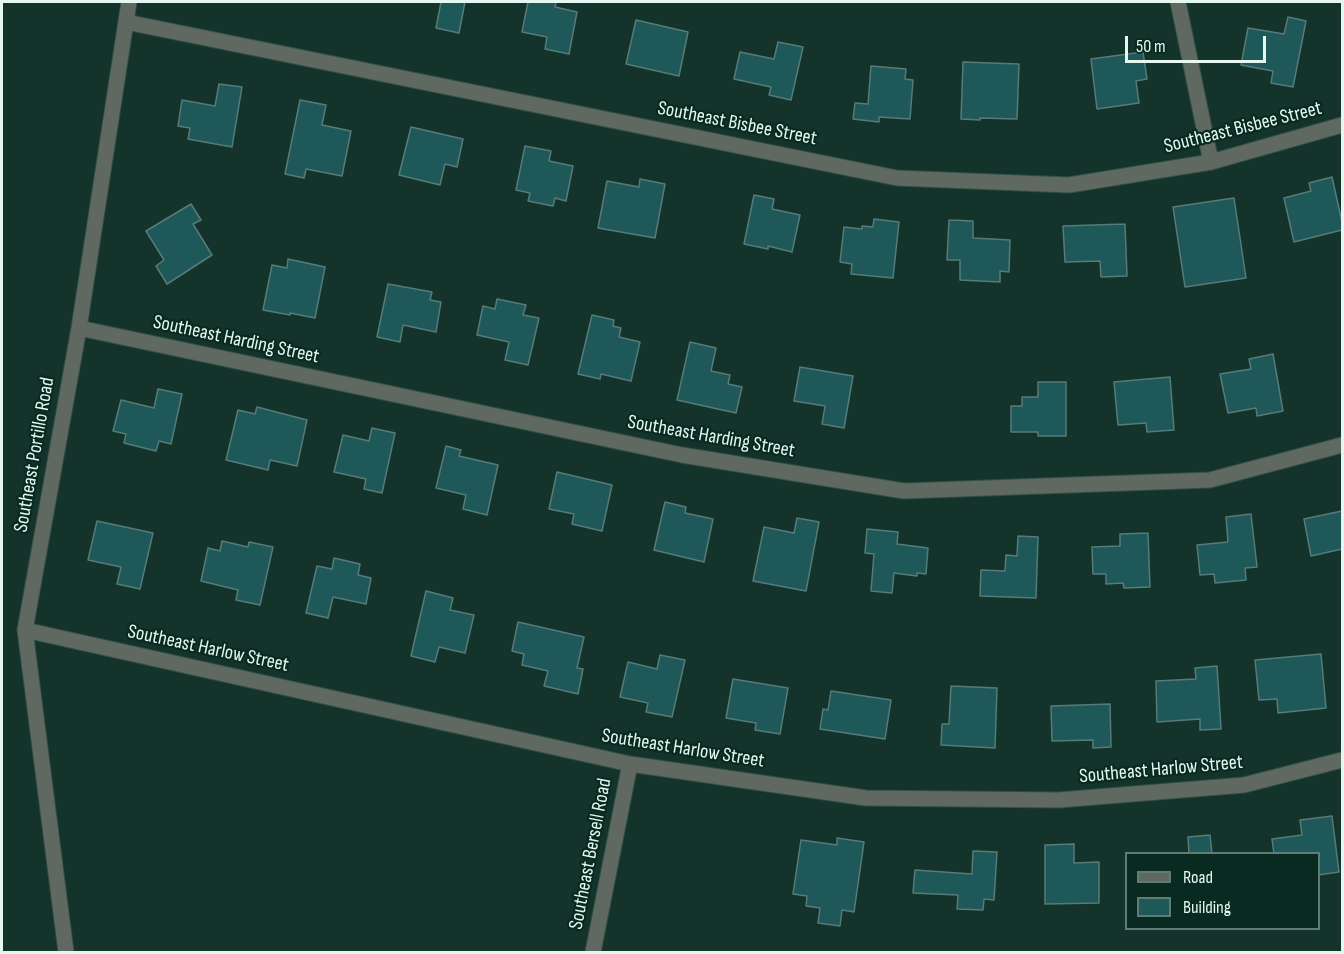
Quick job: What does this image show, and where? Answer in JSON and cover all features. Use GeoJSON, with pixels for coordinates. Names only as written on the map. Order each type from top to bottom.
{"type":"FeatureCollection","features":[{"type":"Feature","properties":{"kind":"street","name":"Southeast Portillo Road"},"geometry":{"type":"LineString","coordinates":[[66,952],[25,630],[79,328],[129,2]]}},
{"type":"Feature","properties":{"kind":"street"},"geometry":{"type":"LineString","coordinates":[[1178,2],[1211,162]]}},
{"type":"Feature","properties":{"kind":"street","name":"Southeast Bisbee Street"},"geometry":{"type":"LineString","coordinates":[[126,22],[897,178],[1069,185],[1211,162],[1342,125]]}},
{"type":"Feature","properties":{"kind":"street","name":"Southeast Harding Street"},"geometry":{"type":"LineString","coordinates":[[79,328],[682,455],[904,491],[1210,480],[1342,445]]}},
{"type":"Feature","properties":{"kind":"street","name":"Southeast Harlow Street"},"geometry":{"type":"LineString","coordinates":[[25,630],[630,764],[866,798],[1059,800],[1244,785],[1342,760]]}},
{"type":"Feature","properties":{"kind":"street","name":"Southeast Bersell Road"},"geometry":{"type":"LineString","coordinates":[[593,952],[630,764]]}},
{"type":"Feature","properties":{"kind":"building"},"geometry":{"type":"Polygon","coordinates":[[[441,2],[465,2],[459,33],[436,28],[441,2]]]}},
{"type":"Feature","properties":{"kind":"building"},"geometry":{"type":"Polygon","coordinates":[[[528,2],[556,2],[555,7],[577,12],[569,54],[545,49],[547,37],[522,32],[528,2]]]}},
{"type":"Feature","properties":{"kind":"building"},"geometry":{"type":"Polygon","coordinates":[[[1288,17],[1306,21],[1293,87],[1271,83],[1273,71],[1241,65],[1248,28],[1284,34],[1288,17]]]}},
{"type":"Feature","properties":{"kind":"building"},"geometry":{"type":"Polygon","coordinates":[[[636,20],[688,32],[679,76],[626,64],[636,20]]]}},
{"type":"Feature","properties":{"kind":"building"},"geometry":{"type":"Polygon","coordinates":[[[778,42],[803,47],[791,100],[769,95],[771,87],[734,79],[740,52],[774,59],[778,42]]]}},
{"type":"Feature","properties":{"kind":"building"},"geometry":{"type":"Polygon","coordinates":[[[1143,52],[1147,79],[1136,81],[1139,103],[1097,109],[1091,59],[1143,52]]]}},
{"type":"Feature","properties":{"kind":"building"},"geometry":{"type":"Polygon","coordinates":[[[963,62],[1019,64],[1017,119],[961,119],[963,62]]]}},
{"type":"Feature","properties":{"kind":"building"},"geometry":{"type":"Polygon","coordinates":[[[871,66],[906,69],[905,79],[913,80],[910,119],[879,117],[879,122],[853,119],[855,103],[868,104],[871,66]]]}},
{"type":"Feature","properties":{"kind":"building"},"geometry":{"type":"Polygon","coordinates":[[[219,84],[242,87],[232,147],[188,139],[190,128],[178,126],[182,100],[215,106],[219,84]]]}},
{"type":"Feature","properties":{"kind":"building"},"geometry":{"type":"Polygon","coordinates":[[[300,100],[326,105],[322,125],[351,131],[342,176],[306,169],[304,178],[285,174],[300,100]]]}},
{"type":"Feature","properties":{"kind":"building"},"geometry":{"type":"Polygon","coordinates":[[[411,127],[463,139],[457,167],[445,164],[440,185],[399,175],[411,127]]]}},
{"type":"Feature","properties":{"kind":"building"},"geometry":{"type":"Polygon","coordinates":[[[525,146],[551,151],[549,161],[573,166],[566,201],[555,198],[553,206],[528,201],[530,193],[516,190],[525,146]]]}},
{"type":"Feature","properties":{"kind":"building"},"geometry":{"type":"Polygon","coordinates":[[[1332,177],[1342,230],[1294,242],[1284,198],[1311,191],[1309,183],[1332,177]]]}},
{"type":"Feature","properties":{"kind":"building"},"geometry":{"type":"Polygon","coordinates":[[[640,179],[665,184],[655,238],[598,228],[607,181],[639,187],[640,179]]]}},
{"type":"Feature","properties":{"kind":"building"},"geometry":{"type":"Polygon","coordinates":[[[754,195],[774,199],[772,209],[800,215],[792,252],[768,246],[768,249],[744,244],[754,195]]]}},
{"type":"Feature","properties":{"kind":"building"},"geometry":{"type":"Polygon","coordinates":[[[1234,198],[1246,278],[1185,287],[1173,207],[1234,198]]]}},
{"type":"Feature","properties":{"kind":"building"},"geometry":{"type":"Polygon","coordinates":[[[191,204],[201,220],[193,224],[212,255],[167,284],[156,266],[164,260],[146,231],[191,204]]]}},
{"type":"Feature","properties":{"kind":"building"},"geometry":{"type":"Polygon","coordinates":[[[874,219],[899,222],[893,278],[851,274],[852,264],[840,262],[844,227],[862,229],[862,226],[873,227],[874,219]]]}},
{"type":"Feature","properties":{"kind":"building"},"geometry":{"type":"Polygon","coordinates":[[[949,220],[973,221],[973,238],[1010,240],[1009,272],[1000,271],[1000,282],[960,280],[960,260],[947,260],[949,220]]]}},
{"type":"Feature","properties":{"kind":"building"},"geometry":{"type":"Polygon","coordinates":[[[1125,224],[1127,276],[1101,277],[1100,261],[1065,262],[1063,226],[1125,224]]]}},
{"type":"Feature","properties":{"kind":"building"},"geometry":{"type":"Polygon","coordinates":[[[288,259],[325,267],[315,318],[263,310],[272,265],[287,268],[288,259]]]}},
{"type":"Feature","properties":{"kind":"building"},"geometry":{"type":"Polygon","coordinates":[[[388,284],[432,292],[430,300],[441,302],[436,332],[403,325],[400,342],[377,337],[388,284]]]}},
{"type":"Feature","properties":{"kind":"building"},"geometry":{"type":"Polygon","coordinates":[[[497,299],[526,305],[523,315],[539,318],[528,365],[505,360],[509,342],[477,335],[483,306],[495,309],[497,299]]]}},
{"type":"Feature","properties":{"kind":"building"},"geometry":{"type":"Polygon","coordinates":[[[592,315],[614,320],[613,326],[621,328],[619,337],[640,342],[631,381],[601,374],[600,379],[578,374],[592,315]]]}},
{"type":"Feature","properties":{"kind":"building"},"geometry":{"type":"Polygon","coordinates":[[[690,342],[716,348],[711,371],[730,375],[728,384],[742,387],[736,413],[677,400],[690,342]]]}},
{"type":"Feature","properties":{"kind":"building"},"geometry":{"type":"Polygon","coordinates":[[[1273,354],[1283,411],[1257,416],[1256,408],[1228,413],[1220,374],[1251,369],[1249,359],[1273,354]]]}},
{"type":"Feature","properties":{"kind":"building"},"geometry":{"type":"Polygon","coordinates":[[[800,367],[853,376],[844,428],[822,424],[825,406],[794,401],[800,367]]]}},
{"type":"Feature","properties":{"kind":"building"},"geometry":{"type":"Polygon","coordinates":[[[1170,377],[1174,430],[1147,432],[1146,423],[1118,425],[1114,382],[1170,377]]]}},
{"type":"Feature","properties":{"kind":"building"},"geometry":{"type":"Polygon","coordinates":[[[1038,382],[1066,382],[1066,436],[1038,436],[1038,432],[1011,432],[1011,406],[1022,406],[1022,397],[1038,397],[1038,382]]]}},
{"type":"Feature","properties":{"kind":"building"},"geometry":{"type":"Polygon","coordinates":[[[158,389],[182,394],[171,444],[159,441],[156,451],[124,443],[126,434],[113,431],[121,400],[154,408],[158,389]]]}},
{"type":"Feature","properties":{"kind":"building"},"geometry":{"type":"Polygon","coordinates":[[[257,407],[307,420],[297,466],[270,460],[268,470],[226,460],[238,410],[255,414],[257,407]]]}},
{"type":"Feature","properties":{"kind":"building"},"geometry":{"type":"Polygon","coordinates":[[[372,428],[395,433],[382,493],[364,489],[366,479],[334,472],[343,435],[369,441],[372,428]]]}},
{"type":"Feature","properties":{"kind":"building"},"geometry":{"type":"Polygon","coordinates":[[[446,446],[461,450],[459,456],[498,465],[487,515],[463,509],[466,495],[436,488],[446,446]]]}},
{"type":"Feature","properties":{"kind":"building"},"geometry":{"type":"Polygon","coordinates":[[[557,472],[612,485],[602,531],[572,524],[574,514],[549,509],[557,472]]]}},
{"type":"Feature","properties":{"kind":"building"},"geometry":{"type":"Polygon","coordinates":[[[665,502],[686,507],[685,513],[713,519],[704,562],[654,550],[665,502]]]}},
{"type":"Feature","properties":{"kind":"building"},"geometry":{"type":"Polygon","coordinates":[[[1342,511],[1342,549],[1311,556],[1304,519],[1342,511]]]}},
{"type":"Feature","properties":{"kind":"building"},"geometry":{"type":"Polygon","coordinates":[[[1251,514],[1257,567],[1245,568],[1246,580],[1215,583],[1214,574],[1200,575],[1197,545],[1228,542],[1226,517],[1251,514]]]}},
{"type":"Feature","properties":{"kind":"building"},"geometry":{"type":"Polygon","coordinates":[[[797,518],[819,522],[806,591],[753,581],[764,527],[794,533],[797,518]]]}},
{"type":"Feature","properties":{"kind":"building"},"geometry":{"type":"Polygon","coordinates":[[[97,521],[153,533],[140,589],[117,584],[121,567],[88,560],[97,521]]]}},
{"type":"Feature","properties":{"kind":"building"},"geometry":{"type":"Polygon","coordinates":[[[867,529],[898,532],[897,544],[928,548],[926,574],[917,573],[917,576],[894,573],[892,593],[871,591],[874,554],[865,553],[867,529]]]}},
{"type":"Feature","properties":{"kind":"building"},"geometry":{"type":"Polygon","coordinates":[[[1148,533],[1150,587],[1124,588],[1123,583],[1106,584],[1106,574],[1093,574],[1092,547],[1120,546],[1120,534],[1148,533]]]}},
{"type":"Feature","properties":{"kind":"building"},"geometry":{"type":"Polygon","coordinates":[[[1018,536],[1038,537],[1036,598],[980,596],[981,570],[1005,571],[1006,555],[1017,556],[1018,536]]]}},
{"type":"Feature","properties":{"kind":"building"},"geometry":{"type":"Polygon","coordinates":[[[222,541],[248,547],[249,542],[273,547],[260,605],[236,600],[238,590],[201,581],[208,548],[220,551],[222,541]]]}},
{"type":"Feature","properties":{"kind":"building"},"geometry":{"type":"Polygon","coordinates":[[[334,558],[360,564],[358,575],[371,578],[366,604],[333,597],[328,618],[306,613],[317,566],[332,569],[334,558]]]}},
{"type":"Feature","properties":{"kind":"building"},"geometry":{"type":"Polygon","coordinates":[[[426,591],[453,598],[450,610],[474,615],[465,653],[439,647],[435,662],[411,656],[426,591]]]}},
{"type":"Feature","properties":{"kind":"building"},"geometry":{"type":"Polygon","coordinates":[[[518,622],[584,637],[577,668],[583,669],[578,694],[544,686],[548,671],[522,665],[524,654],[512,651],[518,622]]]}},
{"type":"Feature","properties":{"kind":"building"},"geometry":{"type":"Polygon","coordinates":[[[1321,654],[1326,708],[1278,713],[1277,699],[1259,700],[1255,660],[1321,654]]]}},
{"type":"Feature","properties":{"kind":"building"},"geometry":{"type":"Polygon","coordinates":[[[660,655],[685,660],[672,717],[646,712],[648,703],[620,697],[628,662],[657,669],[660,655]]]}},
{"type":"Feature","properties":{"kind":"building"},"geometry":{"type":"Polygon","coordinates":[[[1217,666],[1221,729],[1200,730],[1200,719],[1157,722],[1156,681],[1196,679],[1195,668],[1217,666]]]}},
{"type":"Feature","properties":{"kind":"building"},"geometry":{"type":"Polygon","coordinates":[[[733,679],[788,688],[780,734],[755,730],[756,723],[726,718],[733,679]]]}},
{"type":"Feature","properties":{"kind":"building"},"geometry":{"type":"Polygon","coordinates":[[[951,686],[997,688],[995,748],[941,745],[942,724],[949,724],[951,686]]]}},
{"type":"Feature","properties":{"kind":"building"},"geometry":{"type":"Polygon","coordinates":[[[831,691],[891,700],[885,739],[820,729],[823,709],[828,710],[831,691]]]}},
{"type":"Feature","properties":{"kind":"building"},"geometry":{"type":"Polygon","coordinates":[[[1110,704],[1111,747],[1093,748],[1093,740],[1052,741],[1051,706],[1110,704]]]}},
{"type":"Feature","properties":{"kind":"building"},"geometry":{"type":"Polygon","coordinates":[[[1332,816],[1339,872],[1320,875],[1320,852],[1274,852],[1272,839],[1302,835],[1300,820],[1332,816]]]}},
{"type":"Feature","properties":{"kind":"building"},"geometry":{"type":"Polygon","coordinates":[[[1210,835],[1212,852],[1189,852],[1188,837],[1210,835]]]}},
{"type":"Feature","properties":{"kind":"building"},"geometry":{"type":"Polygon","coordinates":[[[837,838],[864,842],[854,912],[842,910],[840,926],[818,923],[820,908],[806,906],[807,896],[793,894],[801,840],[837,845],[837,838]]]}},
{"type":"Feature","properties":{"kind":"building"},"geometry":{"type":"Polygon","coordinates":[[[1074,844],[1074,863],[1099,862],[1099,903],[1045,904],[1045,845],[1074,844]]]}},
{"type":"Feature","properties":{"kind":"building"},"geometry":{"type":"Polygon","coordinates":[[[973,851],[997,852],[994,900],[984,899],[983,910],[957,909],[958,895],[913,893],[915,870],[972,874],[973,851]]]}}]}
